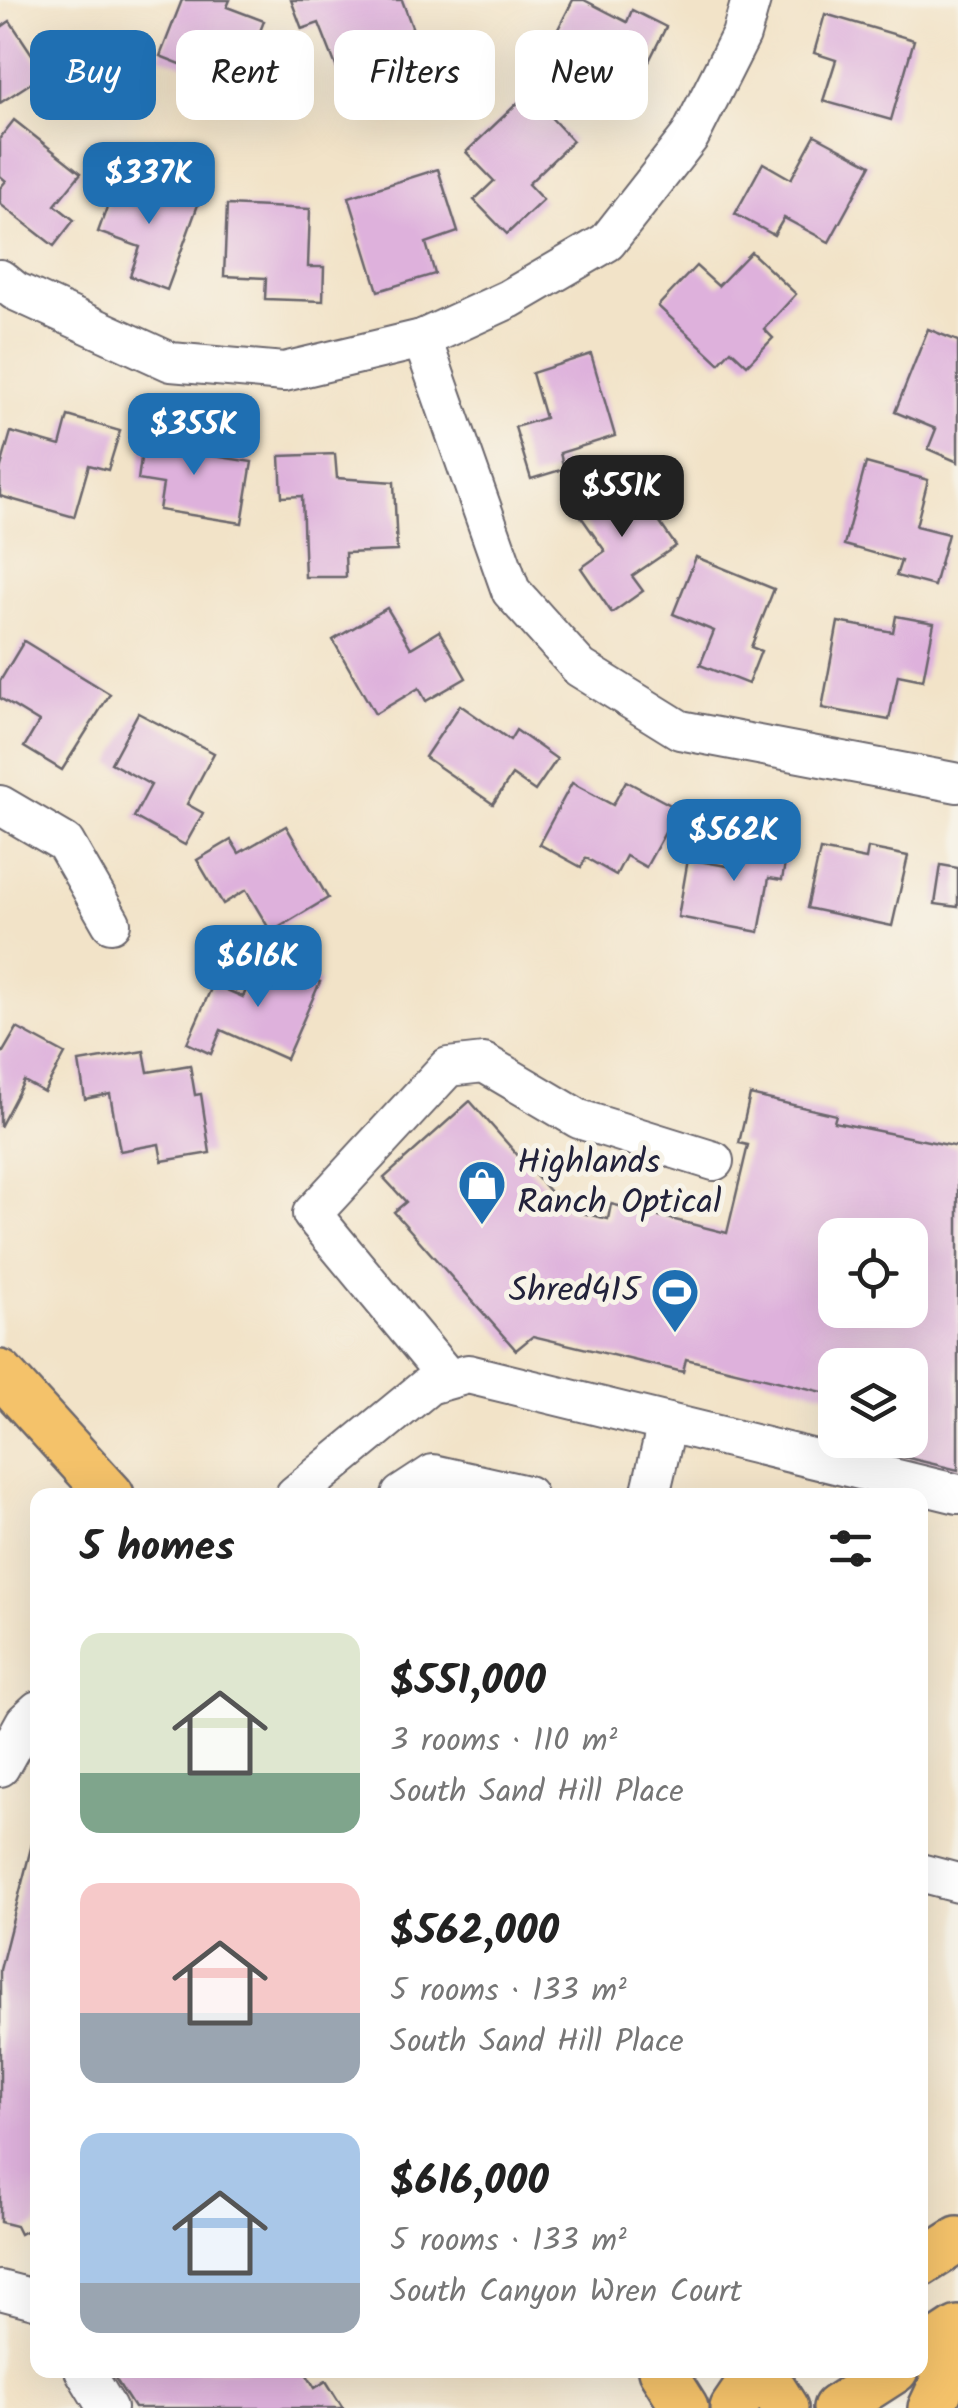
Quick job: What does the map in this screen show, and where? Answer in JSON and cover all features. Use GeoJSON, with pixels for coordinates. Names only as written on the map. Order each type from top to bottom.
{"type":"FeatureCollection","features":[{"type":"Feature","properties":{"kind":"main road"},"geometry":{"type":"LineString","coordinates":[[0,1373],[104,1488]]}},
{"type":"Feature","properties":{"kind":"main road"},"geometry":{"type":"LineString","coordinates":[[928,2259],[958,2240]]}},
{"type":"Feature","properties":{"kind":"main road"},"geometry":{"type":"LineString","coordinates":[[928,2349],[958,2329]]}},
{"type":"Feature","properties":{"kind":"main road"},"geometry":{"type":"LineString","coordinates":[[931,2408],[946,2376],[958,2367]]}},
{"type":"Feature","properties":{"kind":"main road"},"geometry":{"type":"LineString","coordinates":[[666,2378],[685,2408]]}},
{"type":"Feature","properties":{"kind":"main road"},"geometry":{"type":"LineString","coordinates":[[733,2408],[754,2378]]}},
{"type":"Feature","properties":{"kind":"main road"},"geometry":{"type":"LineString","coordinates":[[765,2378],[785,2408]]}},
{"type":"Feature","properties":{"kind":"main road"},"geometry":{"type":"LineString","coordinates":[[836,2408],[883,2378]]}},
{"type":"Feature","properties":{"kind":"street"},"geometry":{"type":"LineString","coordinates":[[5,295],[171,362],[284,372],[422,339],[509,299],[607,242],[690,136],[741,35],[751,0]]}},
{"type":"Feature","properties":{"kind":"street"},"geometry":{"type":"LineString","coordinates":[[422,339],[511,591],[580,668],[680,730],[958,783]]}},
{"type":"Feature","properties":{"kind":"street"},"geometry":{"type":"LineString","coordinates":[[0,805],[65,843],[112,923]]}},
{"type":"Feature","properties":{"kind":"street"},"geometry":{"type":"LineString","coordinates":[[447,1377],[312,1214],[448,1067],[484,1064],[579,1119],[714,1161]]}},
{"type":"Feature","properties":{"kind":"street"},"geometry":{"type":"LineString","coordinates":[[304,1488],[429,1385],[468,1374],[958,1494]]}},
{"type":"Feature","properties":{"kind":"street"},"geometry":{"type":"LineString","coordinates":[[652,1488],[668,1423]]}},
{"type":"Feature","properties":{"kind":"street"},"geometry":{"type":"LineString","coordinates":[[412,1488],[433,1474],[496,1488]]}},
{"type":"Feature","properties":{"kind":"street"},"geometry":{"type":"LineString","coordinates":[[0,1767],[30,1717]]}},
{"type":"Feature","properties":{"kind":"street"},"geometry":{"type":"LineString","coordinates":[[928,1875],[958,1882]]}},
{"type":"Feature","properties":{"kind":"street"},"geometry":{"type":"LineString","coordinates":[[0,2290],[30,2298]]}},
{"type":"Feature","properties":{"kind":"street"},"geometry":{"type":"LineString","coordinates":[[89,2378],[107,2408]]}},
{"type":"Feature","properties":{"kind":"building"},"geometry":{"type":"Polygon","coordinates":[[[182,0],[230,0],[227,7],[264,21],[261,30],[176,30],[176,62],[160,56],[182,0]]]}},
{"type":"Feature","properties":{"kind":"building"},"geometry":{"type":"Polygon","coordinates":[[[291,0],[402,0],[413,30],[334,30],[334,61],[319,23],[302,29],[291,0]]]}},
{"type":"Feature","properties":{"kind":"building"},"geometry":{"type":"Polygon","coordinates":[[[573,0],[584,0],[627,22],[632,10],[666,27],[648,63],[648,30],[558,30],[573,0]]]}},
{"type":"Feature","properties":{"kind":"building"},"geometry":{"type":"Polygon","coordinates":[[[825,14],[914,40],[891,120],[823,101],[836,60],[814,53],[825,14]]]}},
{"type":"Feature","properties":{"kind":"building"},"geometry":{"type":"Polygon","coordinates":[[[10,21],[30,51],[30,84],[0,103],[0,28],[10,21]]]}},
{"type":"Feature","properties":{"kind":"building"},"geometry":{"type":"Polygon","coordinates":[[[515,105],[515,120],[553,120],[573,141],[528,184],[543,200],[507,234],[474,200],[494,181],[466,152],[515,105]]]}},
{"type":"Feature","properties":{"kind":"building"},"geometry":{"type":"Polygon","coordinates":[[[14,120],[81,173],[55,205],[74,220],[54,246],[0,204],[0,188],[6,181],[0,176],[0,138],[14,120]]]}},
{"type":"Feature","properties":{"kind":"building"},"geometry":{"type":"Polygon","coordinates":[[[815,135],[871,165],[829,242],[784,218],[774,235],[735,214],[763,163],[791,179],[815,135]]]}},
{"type":"Feature","properties":{"kind":"building"},"geometry":{"type":"Polygon","coordinates":[[[438,169],[458,232],[426,243],[435,274],[378,291],[349,197],[438,169]]]}},
{"type":"Feature","properties":{"kind":"building"},"geometry":{"type":"Polygon","coordinates":[[[119,174],[199,202],[167,290],[130,276],[140,247],[98,232],[119,174]]]}},
{"type":"Feature","properties":{"kind":"building"},"geometry":{"type":"Polygon","coordinates":[[[227,205],[310,209],[308,267],[324,267],[323,301],[265,299],[266,278],[224,276],[227,205]]]}},
{"type":"Feature","properties":{"kind":"building"},"geometry":{"type":"Polygon","coordinates":[[[751,252],[796,294],[764,329],[773,338],[747,365],[731,350],[719,363],[658,306],[696,266],[718,286],[751,252]]]}},
{"type":"Feature","properties":{"kind":"building"},"geometry":{"type":"Polygon","coordinates":[[[928,329],[958,341],[958,462],[928,449],[936,429],[895,412],[928,329]]]}},
{"type":"Feature","properties":{"kind":"building"},"geometry":{"type":"Polygon","coordinates":[[[591,354],[615,436],[560,453],[564,469],[531,479],[515,427],[545,418],[532,373],[591,354]]]}},
{"type":"Feature","properties":{"kind":"building"},"geometry":{"type":"Polygon","coordinates":[[[68,416],[120,431],[108,470],[89,465],[74,517],[0,496],[0,470],[11,432],[60,446],[68,416]]]}},
{"type":"Feature","properties":{"kind":"building"},"geometry":{"type":"Polygon","coordinates":[[[145,429],[198,438],[195,453],[252,462],[242,523],[159,510],[163,484],[138,480],[145,429]]]}},
{"type":"Feature","properties":{"kind":"building"},"geometry":{"type":"Polygon","coordinates":[[[335,454],[337,478],[394,482],[397,551],[345,553],[346,577],[305,577],[302,496],[282,497],[280,456],[335,454]]]}},
{"type":"Feature","properties":{"kind":"building"},"geometry":{"type":"Polygon","coordinates":[[[866,463],[928,480],[916,526],[948,534],[934,586],[896,576],[901,561],[844,545],[866,463]]]}},
{"type":"Feature","properties":{"kind":"building"},"geometry":{"type":"Polygon","coordinates":[[[625,473],[676,546],[632,576],[643,591],[612,613],[581,568],[605,551],[575,508],[625,473]]]}},
{"type":"Feature","properties":{"kind":"building"},"geometry":{"type":"Polygon","coordinates":[[[696,557],[774,589],[751,647],[761,651],[748,684],[700,665],[714,631],[673,614],[696,557]]]}},
{"type":"Feature","properties":{"kind":"building"},"geometry":{"type":"Polygon","coordinates":[[[387,608],[411,648],[439,631],[466,678],[426,701],[419,688],[375,714],[333,640],[387,608]]]}},
{"type":"Feature","properties":{"kind":"building"},"geometry":{"type":"Polygon","coordinates":[[[896,616],[934,623],[923,680],[898,675],[889,720],[822,708],[838,622],[893,632],[896,616]]]}},
{"type":"Feature","properties":{"kind":"building"},"geometry":{"type":"Polygon","coordinates":[[[24,641],[110,694],[62,770],[24,747],[39,722],[0,698],[0,681],[24,641]]]}},
{"type":"Feature","properties":{"kind":"building"},"geometry":{"type":"Polygon","coordinates":[[[460,705],[510,740],[516,730],[557,759],[535,791],[512,775],[493,804],[425,757],[460,705]]]}},
{"type":"Feature","properties":{"kind":"building"},"geometry":{"type":"Polygon","coordinates":[[[138,713],[214,753],[187,804],[203,813],[185,845],[134,817],[151,785],[111,763],[138,713]]]}},
{"type":"Feature","properties":{"kind":"building"},"geometry":{"type":"Polygon","coordinates":[[[626,781],[678,809],[646,867],[626,856],[616,875],[586,858],[581,867],[539,844],[572,783],[613,805],[626,781]]]}},
{"type":"Feature","properties":{"kind":"building"},"geometry":{"type":"Polygon","coordinates":[[[286,826],[328,898],[271,932],[246,890],[223,904],[197,860],[231,840],[239,853],[286,826]]]}},
{"type":"Feature","properties":{"kind":"building"},"geometry":{"type":"Polygon","coordinates":[[[738,832],[789,842],[782,880],[769,878],[759,932],[678,917],[688,859],[732,867],[738,832]]]}},
{"type":"Feature","properties":{"kind":"building"},"geometry":{"type":"Polygon","coordinates":[[[868,848],[908,856],[892,926],[807,908],[820,850],[866,859],[868,848]]]}},
{"type":"Feature","properties":{"kind":"building"},"geometry":{"type":"Polygon","coordinates":[[[941,865],[958,868],[958,907],[935,904],[941,865]]]}},
{"type":"Feature","properties":{"kind":"building"},"geometry":{"type":"Polygon","coordinates":[[[261,956],[320,982],[286,1059],[221,1030],[211,1054],[187,1043],[213,984],[243,997],[261,956]]]}},
{"type":"Feature","properties":{"kind":"building"},"geometry":{"type":"Polygon","coordinates":[[[17,1028],[65,1054],[44,1092],[24,1081],[0,1127],[0,1050],[3,1052],[17,1028]]]}},
{"type":"Feature","properties":{"kind":"building"},"geometry":{"type":"Polygon","coordinates":[[[144,1051],[148,1072],[190,1065],[195,1095],[201,1094],[210,1153],[162,1161],[159,1144],[120,1151],[110,1094],[85,1099],[79,1062],[144,1051]]]}},
{"type":"Feature","properties":{"kind":"building"},"geometry":{"type":"Polygon","coordinates":[[[750,1095],[836,1115],[834,1122],[958,1147],[958,1470],[908,1458],[928,1458],[928,1348],[818,1348],[818,1391],[686,1359],[683,1372],[533,1336],[516,1350],[394,1212],[406,1202],[384,1178],[470,1101],[565,1209],[608,1219],[611,1204],[727,1233],[748,1145],[739,1143],[750,1095]]]}},
{"type":"Feature","properties":{"kind":"building"},"geometry":{"type":"Polygon","coordinates":[[[30,1852],[30,2228],[20,2234],[16,2226],[0,2222],[0,1970],[30,1852]]]}},
{"type":"Feature","properties":{"kind":"building"},"geometry":{"type":"Polygon","coordinates":[[[115,2378],[309,2378],[315,2388],[326,2381],[343,2408],[134,2408],[115,2378]]]}},
{"type":"Feature","properties":{"kind":"place","name":"Highlands Ranch Optical"},"geometry":{"type":"Point","coordinates":[482,1226]}},
{"type":"Feature","properties":{"kind":"place","name":"Shred415"},"geometry":{"type":"Point","coordinates":[675,1334]}}]}
